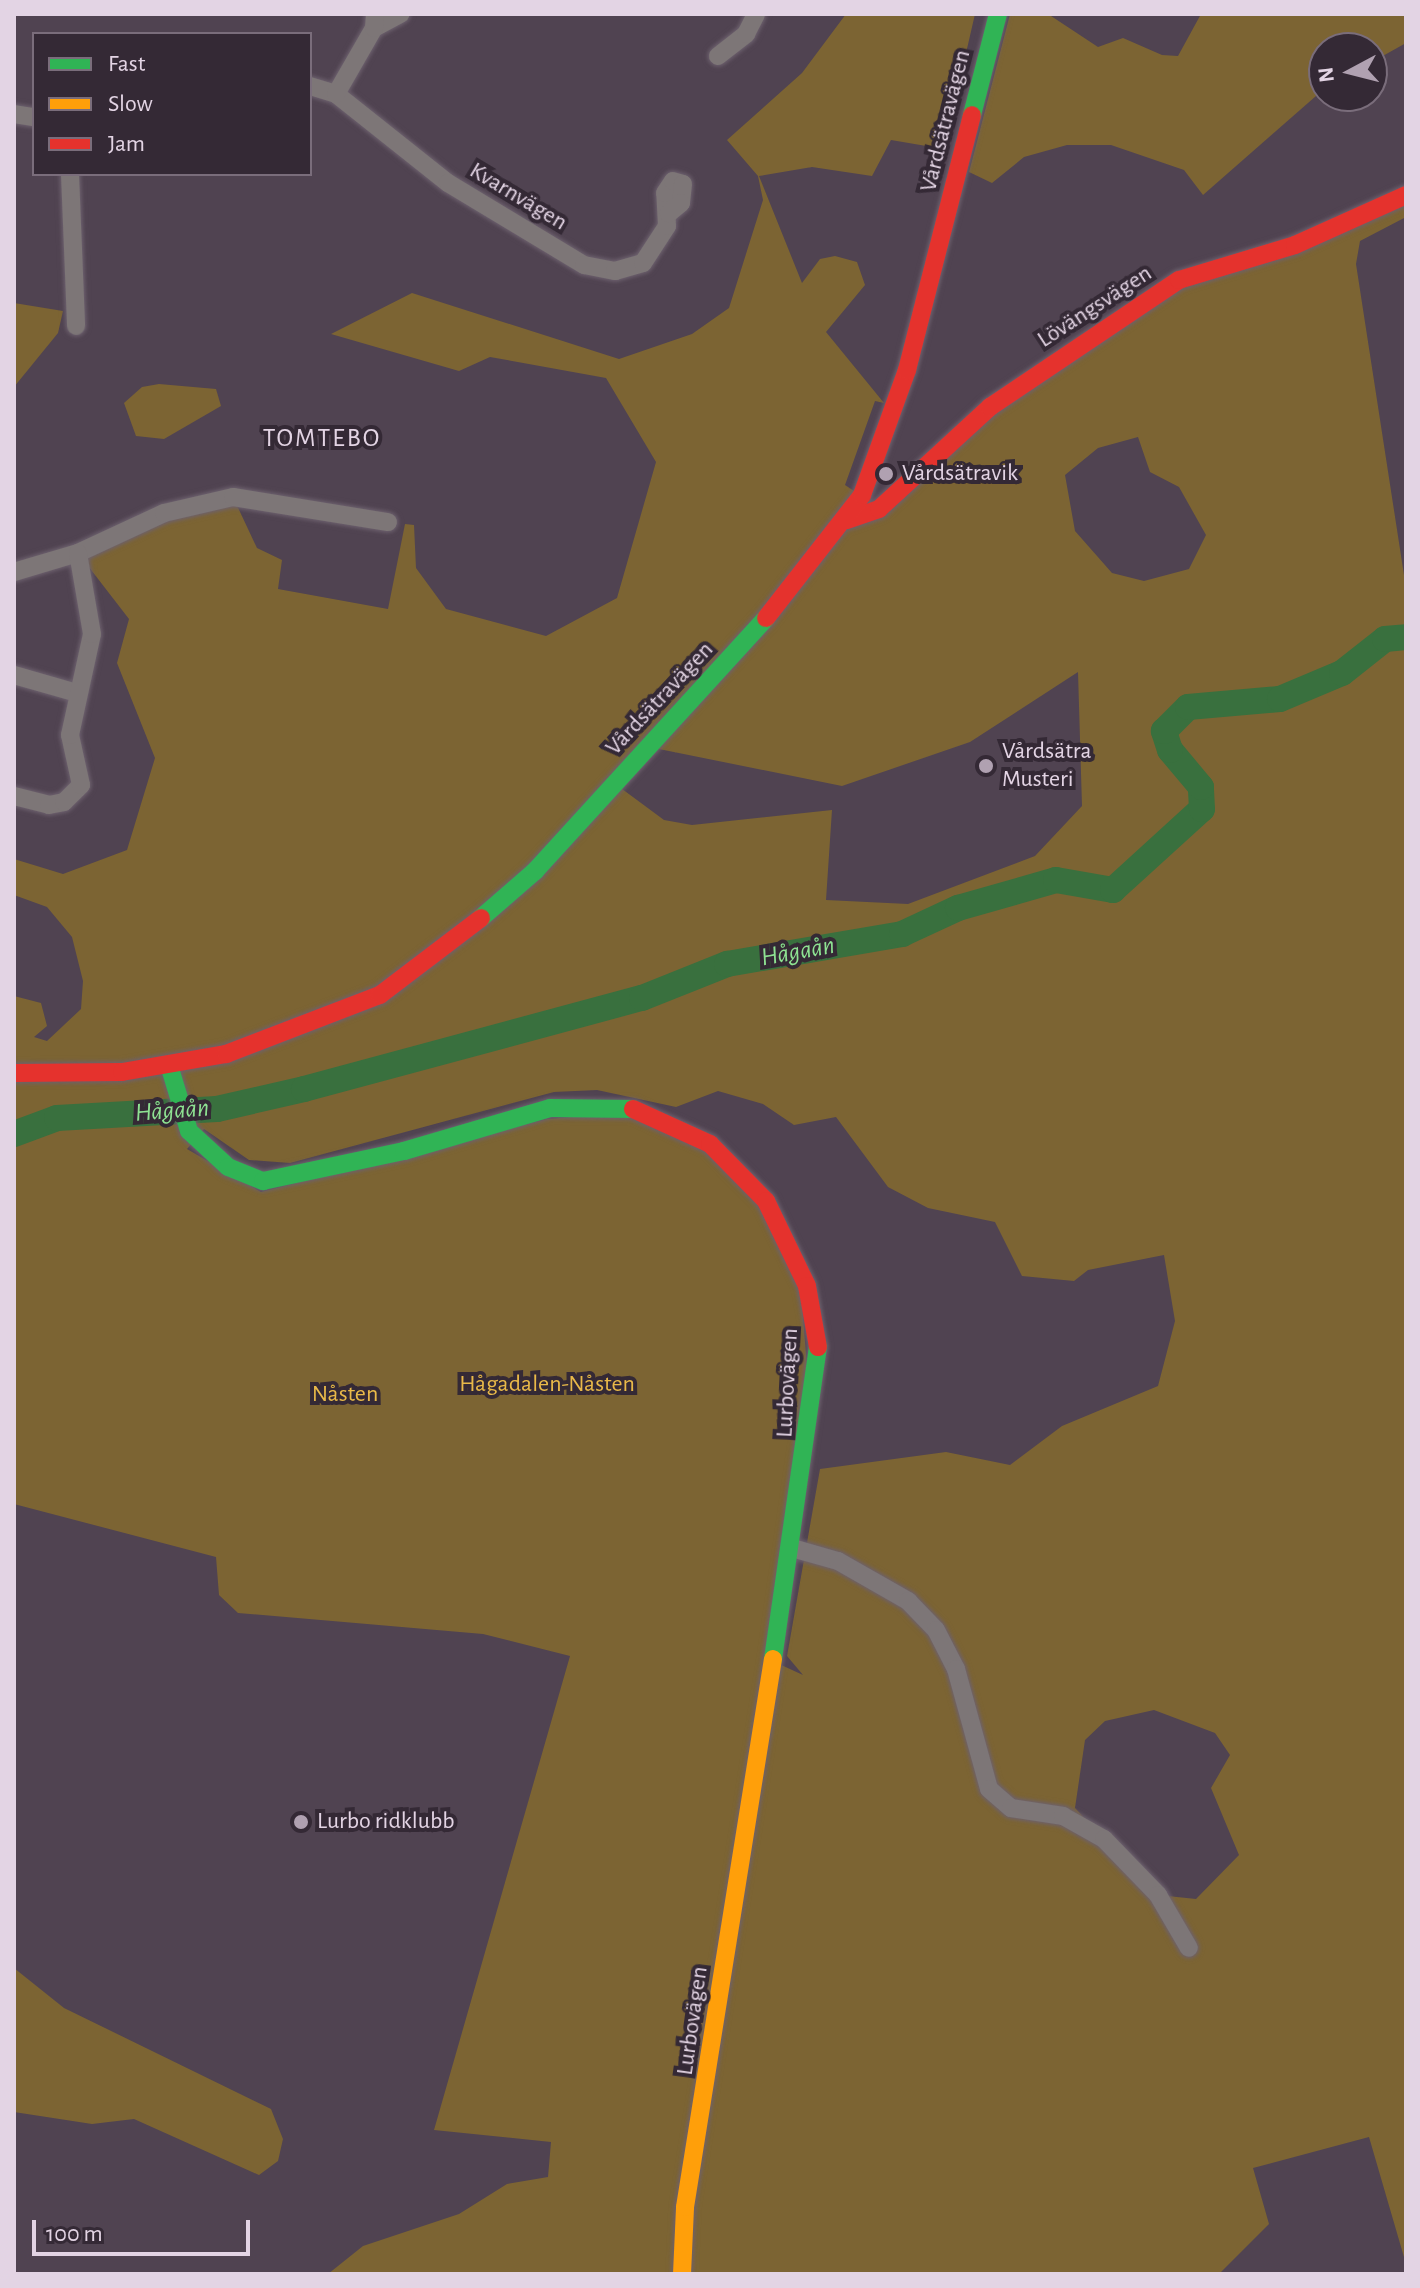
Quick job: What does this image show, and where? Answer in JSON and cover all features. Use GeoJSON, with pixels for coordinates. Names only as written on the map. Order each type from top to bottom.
{"type":"FeatureCollection","features":[{"type":"Feature","properties":{"kind":"street"},"geometry":{"type":"LineString","coordinates":[[312,87],[336,94],[374,21],[400,14]]}},
{"type":"Feature","properties":{"kind":"street"},"geometry":{"type":"LineString","coordinates":[[718,56],[746,34],[756,14]]}},
{"type":"Feature","properties":{"kind":"street","name":"Vårdsätravägen"},"geometry":{"type":"LineString","coordinates":[[14,1073],[76,1075],[169,1065],[298,1030],[380,995],[434,960],[535,871],[745,645],[847,520],[907,370],[998,14]]}},
{"type":"Feature","properties":{"kind":"street","name":"Kvarnvägen"},"geometry":{"type":"LineString","coordinates":[[336,94],[448,183],[584,265],[615,271],[643,263],[659,247],[669,213]]}},
{"type":"Feature","properties":{"kind":"street"},"geometry":{"type":"LineString","coordinates":[[70,176],[76,326]]}},
{"type":"Feature","properties":{"kind":"street","name":"Lövängsvägen"},"geometry":{"type":"LineString","coordinates":[[847,520],[879,509],[990,407],[1179,280],[1295,245],[1406,195]]}},
{"type":"Feature","properties":{"kind":"street"},"geometry":{"type":"LineString","coordinates":[[14,572],[78,553],[164,513],[233,497],[388,522]]}},
{"type":"Feature","properties":{"kind":"street"},"geometry":{"type":"LineString","coordinates":[[14,796],[49,805],[78,791],[80,760],[70,735],[92,634],[78,553]]}},
{"type":"Feature","properties":{"kind":"street"},"geometry":{"type":"LineString","coordinates":[[14,675],[77,693]]}},
{"type":"Feature","properties":{"kind":"street","name":"Lurbovägen"},"geometry":{"type":"LineString","coordinates":[[169,1065],[174,1095],[189,1131],[219,1162],[263,1181],[404,1151],[550,1108],[634,1109],[710,1144],[766,1201],[807,1286],[817,1325],[815,1401],[685,2207],[682,2274]]}},
{"type":"Feature","properties":{"kind":"street"},"geometry":{"type":"LineString","coordinates":[[792,1548],[838,1561],[908,1601],[936,1630],[956,1669],[989,1789],[1011,1808],[1063,1816],[1104,1839],[1158,1895],[1189,1948]]}},
{"type":"Feature","properties":{"kind":"green space"},"geometry":{"type":"Polygon","coordinates":[[[846,14],[975,14],[944,149],[891,140],[872,176],[812,167],[759,176],[802,283],[820,259],[835,256],[857,262],[865,285],[826,332],[884,403],[875,401],[845,485],[872,503],[941,445],[1179,280],[1406,195],[1406,217],[1360,241],[1356,264],[1406,588],[1406,2264],[1369,2137],[1253,2168],[1269,2224],[1219,2274],[328,2274],[363,2246],[459,2214],[507,2184],[548,2177],[551,2142],[434,2130],[570,1656],[483,1634],[238,1613],[219,1595],[216,1557],[14,1504],[14,996],[41,1003],[47,1026],[34,1037],[47,1041],[81,1009],[83,981],[72,937],[47,907],[14,895],[14,859],[63,874],[127,850],[155,758],[117,663],[129,619],[78,553],[233,497],[257,548],[282,560],[278,589],[388,609],[405,524],[414,525],[416,568],[446,609],[546,636],[617,598],[656,462],[606,378],[490,357],[459,371],[331,334],[412,293],[619,359],[692,334],[729,308],[763,200],[758,176],[727,140],[802,73],[846,14]],[[1138,437],[1098,448],[1065,475],[1075,531],[1112,573],[1144,581],[1189,569],[1206,535],[1179,487],[1150,472],[1138,437]],[[1078,672],[970,742],[842,786],[649,747],[614,783],[664,820],[692,825],[832,810],[826,900],[908,904],[1035,856],[1082,806],[1078,672]],[[597,1090],[554,1092],[290,1163],[249,1160],[204,1129],[187,1149],[261,1192],[547,1119],[635,1112],[685,1134],[748,1188],[800,1279],[808,1379],[766,1658],[803,1675],[787,1656],[820,1469],[946,1452],[1010,1465],[1062,1426],[1158,1386],[1175,1321],[1164,1255],[1088,1270],[1074,1281],[1022,1276],[995,1222],[928,1208],[888,1187],[836,1117],[794,1125],[763,1104],[718,1091],[676,1107],[597,1090]],[[1154,1710],[1105,1721],[1085,1740],[1075,1808],[1158,1895],[1196,1899],[1239,1855],[1211,1788],[1230,1755],[1215,1733],[1154,1710]]]}},
{"type":"Feature","properties":{"kind":"green space"},"geometry":{"type":"Polygon","coordinates":[[[1010,14],[1048,14],[1098,47],[1123,38],[1162,55],[1178,56],[1201,14],[1406,14],[1406,43],[1388,53],[1388,32],[1308,32],[1308,103],[1203,195],[1184,170],[1111,145],[1067,145],[1024,157],[992,183],[969,172],[1010,14]]]}},
{"type":"Feature","properties":{"kind":"green space"},"geometry":{"type":"Polygon","coordinates":[[[14,303],[63,311],[58,333],[14,387],[14,303]]]}},
{"type":"Feature","properties":{"kind":"green space"},"geometry":{"type":"Polygon","coordinates":[[[159,384],[216,389],[221,406],[164,439],[136,436],[124,403],[142,387],[159,384]]]}},
{"type":"Feature","properties":{"kind":"green space"},"geometry":{"type":"Polygon","coordinates":[[[14,1968],[64,2008],[271,2109],[283,2139],[278,2161],[259,2175],[134,2119],[92,2124],[14,2112],[14,1968]]]}},
{"type":"Feature","properties":{"kind":"waterway","name":"Hågaån"},"geometry":{"type":"LineString","coordinates":[[14,1134],[57,1118],[217,1109],[304,1089],[642,998],[727,964],[902,934],[958,908],[1056,880],[1113,890],[1202,809],[1201,787],[1170,750],[1164,731],[1188,707],[1280,699],[1342,673],[1385,639],[1406,637]]}},
{"type":"Feature","properties":{"kind":"traffic: fast"},"geometry":{"type":"LineString","coordinates":[[972,115],[998,14]]}},
{"type":"Feature","properties":{"kind":"traffic: fast"},"geometry":{"type":"LineString","coordinates":[[481,918],[535,871],[766,618]]}},
{"type":"Feature","properties":{"kind":"traffic: fast"},"geometry":{"type":"LineString","coordinates":[[169,1065],[189,1131],[228,1167],[263,1181],[404,1151],[550,1108],[633,1109]]}},
{"type":"Feature","properties":{"kind":"traffic: fast"},"geometry":{"type":"LineString","coordinates":[[773,1659],[818,1347]]}},
{"type":"Feature","properties":{"kind":"traffic: slow"},"geometry":{"type":"LineString","coordinates":[[682,2274],[685,2207],[773,1659]]}},
{"type":"Feature","properties":{"kind":"traffic: jam"},"geometry":{"type":"LineString","coordinates":[[766,618],[862,495],[907,370],[972,115]]}},
{"type":"Feature","properties":{"kind":"traffic: jam"},"geometry":{"type":"LineString","coordinates":[[847,520],[879,509],[990,407],[1179,280],[1295,245],[1406,195]]}},
{"type":"Feature","properties":{"kind":"traffic: jam"},"geometry":{"type":"LineString","coordinates":[[14,1073],[122,1072],[226,1054],[380,995],[481,918]]}},
{"type":"Feature","properties":{"kind":"traffic: jam"},"geometry":{"type":"LineString","coordinates":[[633,1109],[710,1144],[766,1201],[807,1286],[818,1347]]}},
{"type":"Feature","properties":{"kind":"place","name":"Vårdsätravik"},"geometry":{"type":"Point","coordinates":[886,474]}},
{"type":"Feature","properties":{"kind":"place","name":"Vårdsätra Musteri"},"geometry":{"type":"Point","coordinates":[986,766]}},
{"type":"Feature","properties":{"kind":"place","name":"Lurbo ridklubb"},"geometry":{"type":"Point","coordinates":[301,1822]}},
{"type":"Feature","properties":{"kind":"district","name":"TOMTEBO"},"geometry":{"type":"Point","coordinates":[322,439]}},
{"type":"Feature","properties":{"kind":"park label","name":"Hågadalen-Nåsten"},"geometry":{"type":"Point","coordinates":[547,1385]}},
{"type":"Feature","properties":{"kind":"park label","name":"Nåsten"},"geometry":{"type":"Point","coordinates":[345,1395]}}]}
